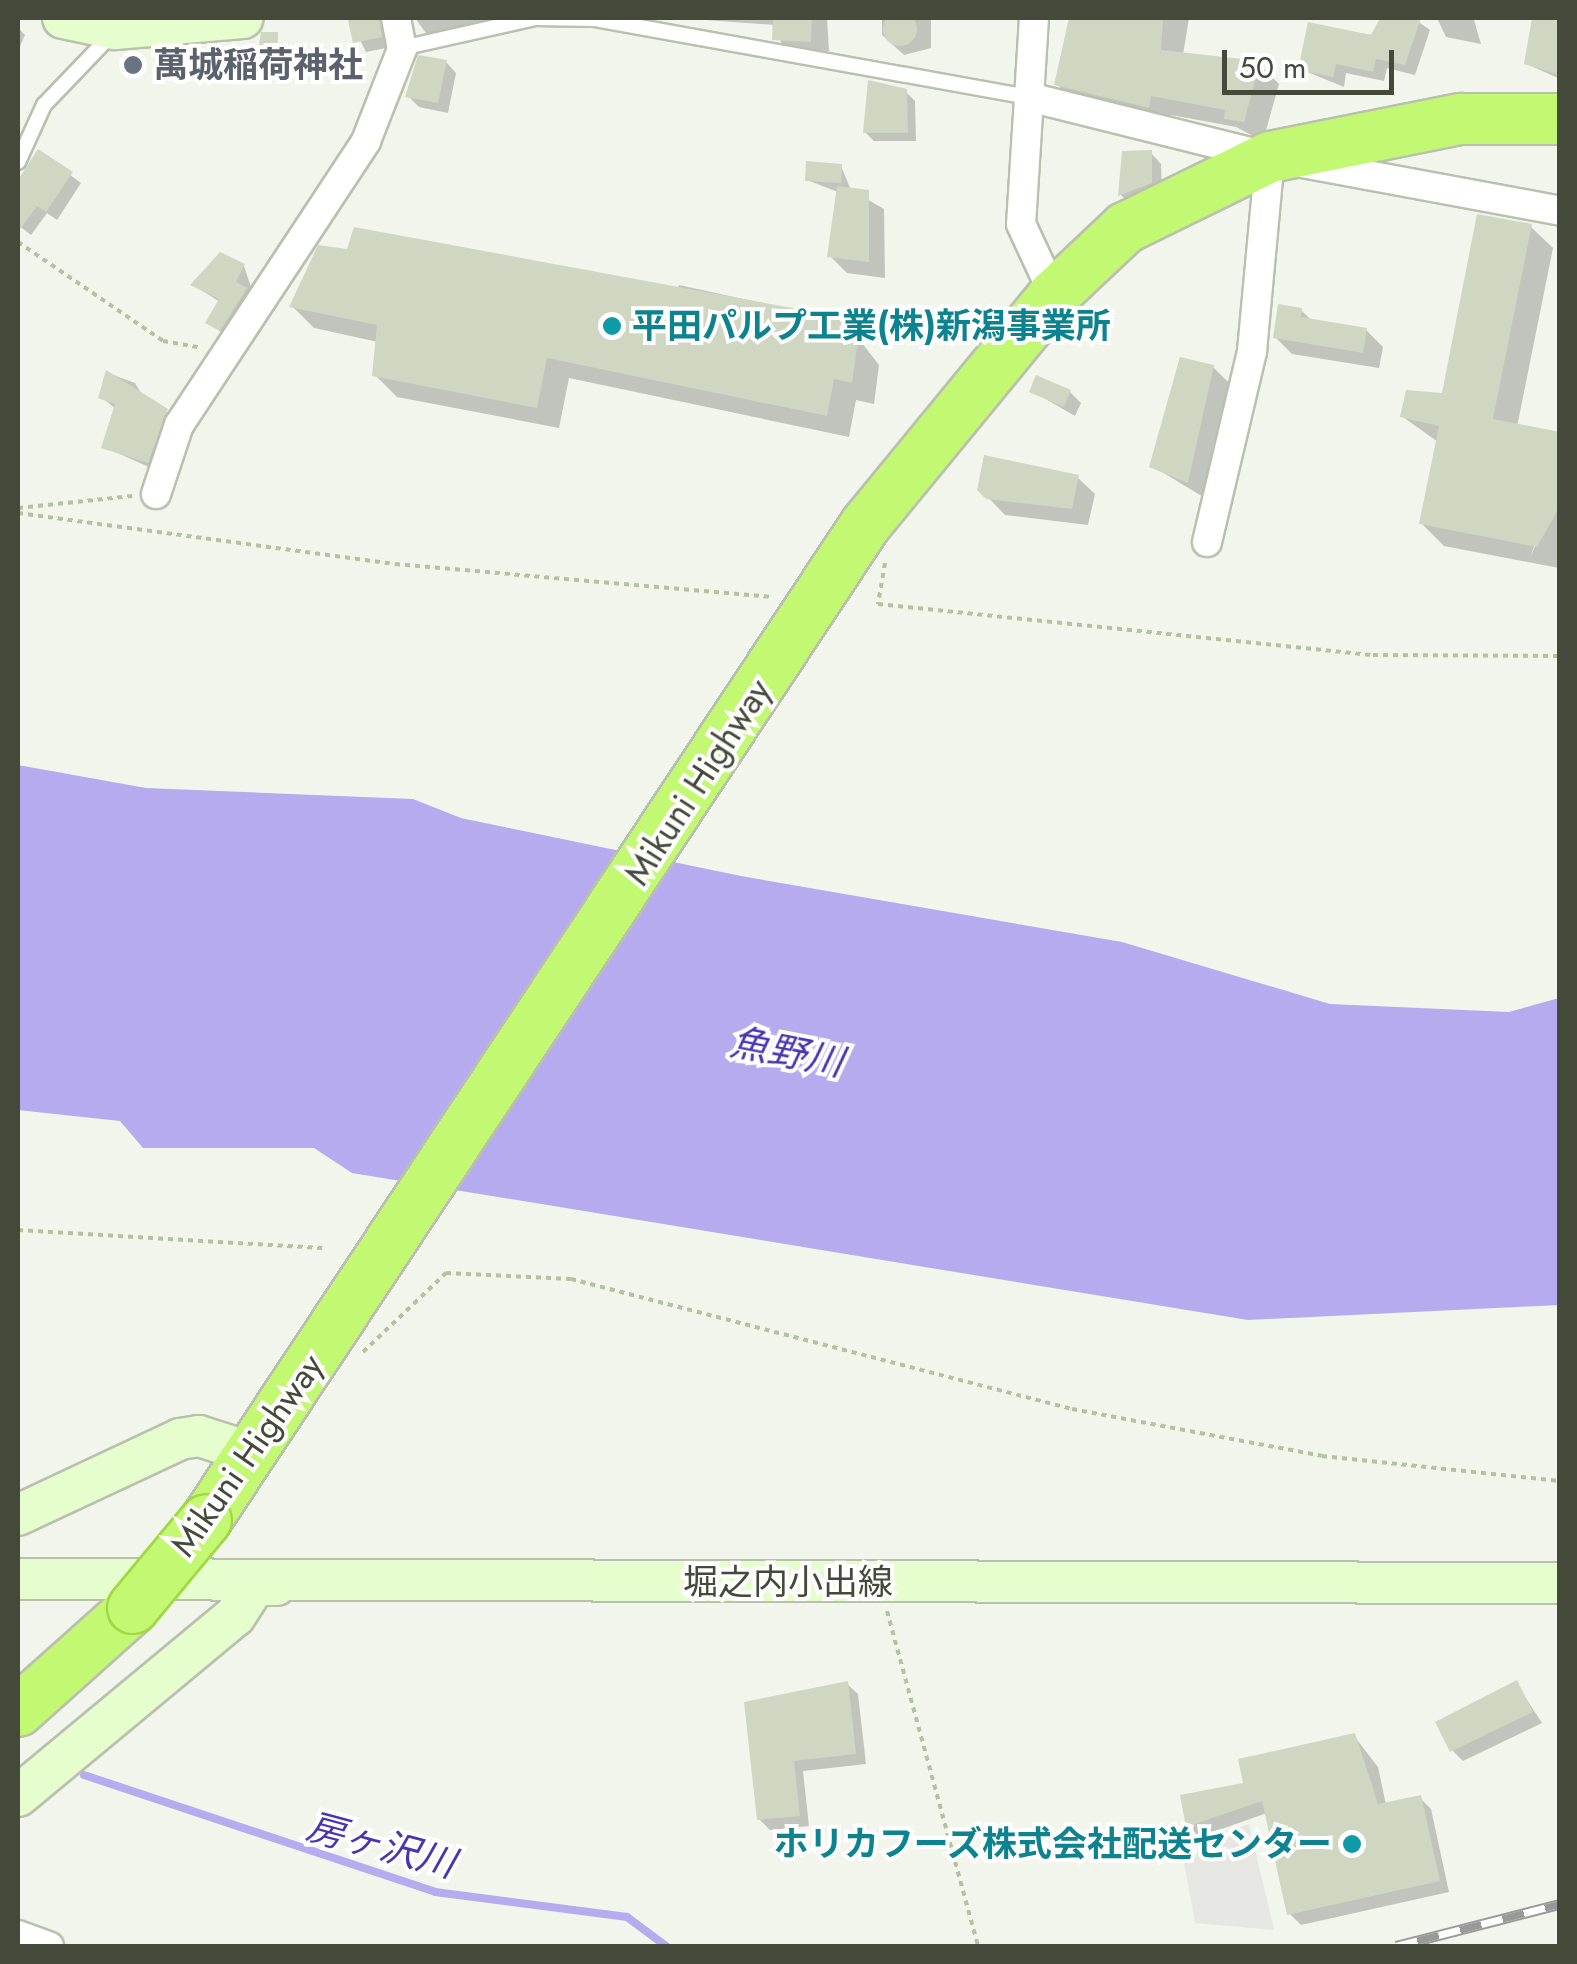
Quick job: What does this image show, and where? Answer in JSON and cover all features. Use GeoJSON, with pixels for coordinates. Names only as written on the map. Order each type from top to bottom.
{"type":"FeatureCollection","features":[{"type":"Feature","properties":{"kind":"highway","name":"Mikuni Highway"},"geometry":{"type":"LineString","coordinates":[[18,1712],[133,1608],[206,1520],[249,1452],[402,1238],[802,592],[866,524],[1054,295],[1125,228],[1270,157],[1461,119],[1560,119]]}},
{"type":"Feature","properties":{"kind":"main road"},"geometry":{"type":"LineString","coordinates":[[63,18],[116,29],[243,18]]}},
{"type":"Feature","properties":{"kind":"main road"},"geometry":{"type":"LineString","coordinates":[[18,1515],[180,1440],[199,1436],[249,1452]]}},
{"type":"Feature","properties":{"kind":"main road","name":"堀之内小出線"},"geometry":{"type":"LineString","coordinates":[[18,1579],[255,1585],[1560,1583]]}},
{"type":"Feature","properties":{"kind":"main road"},"geometry":{"type":"LineString","coordinates":[[18,1796],[236,1616],[255,1585]]}},
{"type":"Feature","properties":{"kind":"street"},"geometry":{"type":"LineString","coordinates":[[156,494],[180,425],[228,359],[262,291],[366,141],[402,48],[396,18]]}},
{"type":"Feature","properties":{"kind":"street"},"geometry":{"type":"LineString","coordinates":[[1034,18],[1022,224],[1054,295]]}},
{"type":"Feature","properties":{"kind":"street"},"geometry":{"type":"LineString","coordinates":[[1029,97],[1270,157],[1560,212]]}},
{"type":"Feature","properties":{"kind":"street"},"geometry":{"type":"LineString","coordinates":[[1207,542],[1252,351],[1270,157]]}},
{"type":"Feature","properties":{"kind":"street"},"geometry":{"type":"LineString","coordinates":[[18,1934],[50,1946]]}},
{"type":"Feature","properties":{"kind":"lane"},"geometry":{"type":"LineString","coordinates":[[402,48],[534,18],[595,19],[1029,97]]}},
{"type":"Feature","properties":{"kind":"lane"},"geometry":{"type":"LineString","coordinates":[[18,162],[44,104],[116,29]]}},
{"type":"Feature","properties":{"kind":"path"},"geometry":{"type":"LineString","coordinates":[[18,242],[163,341],[228,359]]}},
{"type":"Feature","properties":{"kind":"path"},"geometry":{"type":"LineString","coordinates":[[18,511],[156,494]]}},
{"type":"Feature","properties":{"kind":"path"},"geometry":{"type":"LineString","coordinates":[[18,511],[395,564],[802,592]]}},
{"type":"Feature","properties":{"kind":"path"},"geometry":{"type":"LineString","coordinates":[[866,524],[891,529],[878,604],[1373,654],[1560,656]]}},
{"type":"Feature","properties":{"kind":"path"},"geometry":{"type":"LineString","coordinates":[[18,1230],[322,1248]]}},
{"type":"Feature","properties":{"kind":"path"},"geometry":{"type":"LineString","coordinates":[[354,1361],[446,1273],[570,1279],[1072,1409],[1322,1456],[1560,1481]]}},
{"type":"Feature","properties":{"kind":"path"},"geometry":{"type":"LineString","coordinates":[[880,1582],[978,1946]]}},
{"type":"Feature","properties":{"kind":"shaded area"},"geometry":{"type":"Polygon","coordinates":[[[1249,1824],[1274,1930],[1195,1923],[1181,1846],[1249,1824]]]}},
{"type":"Feature","properties":{"kind":"water","name":"魚野川"},"geometry":{"type":"Polygon","coordinates":[[[18,765],[146,788],[413,799],[461,818],[741,876],[1122,942],[1330,1004],[1509,1012],[1559,998],[1559,1305],[1248,1320],[352,1173],[314,1148],[143,1148],[120,1121],[18,1110],[18,765]]]}},
{"type":"Feature","properties":{"kind":"building"},"geometry":{"type":"Polygon","coordinates":[[[900,12],[912,17],[917,29],[912,41],[900,46],[888,41],[883,29],[888,17],[900,12]]]}},
{"type":"Feature","properties":{"kind":"building"},"geometry":{"type":"Polygon","coordinates":[[[379,18],[382,37],[353,43],[348,20],[379,18]]]}},
{"type":"Feature","properties":{"kind":"building"},"geometry":{"type":"Polygon","coordinates":[[[773,18],[812,19],[811,42],[772,40],[773,18]]]}},
{"type":"Feature","properties":{"kind":"building"},"geometry":{"type":"Polygon","coordinates":[[[1069,18],[1163,18],[1161,50],[1260,61],[1244,122],[1224,119],[1225,110],[1151,96],[1149,108],[1054,85],[1069,18]]]}},
{"type":"Feature","properties":{"kind":"building"},"geometry":{"type":"Polygon","coordinates":[[[1380,18],[1421,18],[1405,65],[1376,59],[1373,72],[1336,64],[1333,77],[1298,70],[1308,22],[1371,35],[1380,18]]]}},
{"type":"Feature","properties":{"kind":"building"},"geometry":{"type":"Polygon","coordinates":[[[1532,18],[1560,20],[1560,75],[1524,64],[1532,18]]]}},
{"type":"Feature","properties":{"kind":"building"},"geometry":{"type":"Polygon","coordinates":[[[261,32],[278,32],[278,60],[257,60],[261,32]]]}},
{"type":"Feature","properties":{"kind":"building"},"geometry":{"type":"Polygon","coordinates":[[[418,55],[447,60],[438,103],[405,97],[418,55]]]}},
{"type":"Feature","properties":{"kind":"building"},"geometry":{"type":"Polygon","coordinates":[[[868,80],[907,89],[908,133],[863,133],[868,80]]]}},
{"type":"Feature","properties":{"kind":"building"},"geometry":{"type":"Polygon","coordinates":[[[38,149],[73,172],[46,212],[37,206],[18,232],[18,180],[38,149]]]}},
{"type":"Feature","properties":{"kind":"building"},"geometry":{"type":"Polygon","coordinates":[[[1152,150],[1152,183],[1118,196],[1122,151],[1152,150]]]}},
{"type":"Feature","properties":{"kind":"building"},"geometry":{"type":"Polygon","coordinates":[[[806,161],[842,164],[841,183],[805,181],[806,161]]]}},
{"type":"Feature","properties":{"kind":"building"},"geometry":{"type":"Polygon","coordinates":[[[837,186],[869,190],[869,262],[827,257],[837,186]]]}},
{"type":"Feature","properties":{"kind":"building"},"geometry":{"type":"Polygon","coordinates":[[[1477,214],[1532,224],[1493,419],[1560,432],[1560,506],[1537,547],[1419,524],[1439,426],[1400,417],[1406,390],[1442,393],[1477,214]]]}},
{"type":"Feature","properties":{"kind":"building","name":"平田パルプ工業(株)新潟事業所"},"geometry":{"type":"Polygon","coordinates":[[[354,227],[846,318],[844,339],[858,341],[852,383],[834,379],[827,416],[547,358],[537,408],[372,376],[377,325],[289,307],[318,245],[347,249],[354,227]]]}},
{"type":"Feature","properties":{"kind":"building"},"geometry":{"type":"Polygon","coordinates":[[[220,252],[245,264],[236,282],[247,288],[220,331],[205,323],[219,299],[190,285],[220,252]]]}},
{"type":"Feature","properties":{"kind":"building"},"geometry":{"type":"Polygon","coordinates":[[[1278,304],[1302,308],[1301,317],[1367,328],[1363,353],[1273,338],[1278,304]]]}},
{"type":"Feature","properties":{"kind":"building"},"geometry":{"type":"Polygon","coordinates":[[[1180,357],[1214,365],[1188,483],[1149,467],[1180,357]]]}},
{"type":"Feature","properties":{"kind":"building"},"geometry":{"type":"Polygon","coordinates":[[[106,370],[168,409],[148,463],[101,448],[115,404],[98,398],[106,370]]]}},
{"type":"Feature","properties":{"kind":"building"},"geometry":{"type":"Polygon","coordinates":[[[1036,375],[1071,390],[1064,407],[1029,392],[1036,375]]]}},
{"type":"Feature","properties":{"kind":"building"},"geometry":{"type":"Polygon","coordinates":[[[984,455],[1079,475],[1072,509],[986,499],[977,490],[984,455]]]}},
{"type":"Feature","properties":{"kind":"building"},"geometry":{"type":"Polygon","coordinates":[[[1517,1680],[1533,1712],[1450,1752],[1435,1722],[1517,1680]]]}},
{"type":"Feature","properties":{"kind":"building"},"geometry":{"type":"Polygon","coordinates":[[[848,1681],[856,1754],[794,1761],[800,1816],[757,1820],[744,1702],[848,1681]]]}},
{"type":"Feature","properties":{"kind":"building","name":"ホリカフーズ株式会社配送センター"},"geometry":{"type":"Polygon","coordinates":[[[1355,1733],[1378,1804],[1421,1795],[1440,1881],[1287,1915],[1262,1801],[1186,1827],[1180,1795],[1243,1783],[1238,1759],[1355,1733]]]}},
{"type":"Feature","properties":{"kind":"waterway","name":"房ヶ沢川"},"geometry":{"type":"LineString","coordinates":[[84,1775],[435,1892],[627,1917],[666,1946]]}},
{"type":"Feature","properties":{"kind":"railway"},"geometry":{"type":"LineString","coordinates":[[1396,1946],[1560,1904]]}},
{"type":"Feature","properties":{"kind":"place","name":"萬城稲荷神社"},"geometry":{"type":"Point","coordinates":[133,65]}},
{"type":"Feature","properties":{"kind":"place","name":"平田パルプ工業(株)新潟事業所"},"geometry":{"type":"Point","coordinates":[612,326]}},
{"type":"Feature","properties":{"kind":"place","name":"ホリカフーズ株式会社配送センター"},"geometry":{"type":"Point","coordinates":[1352,1844]}}]}
